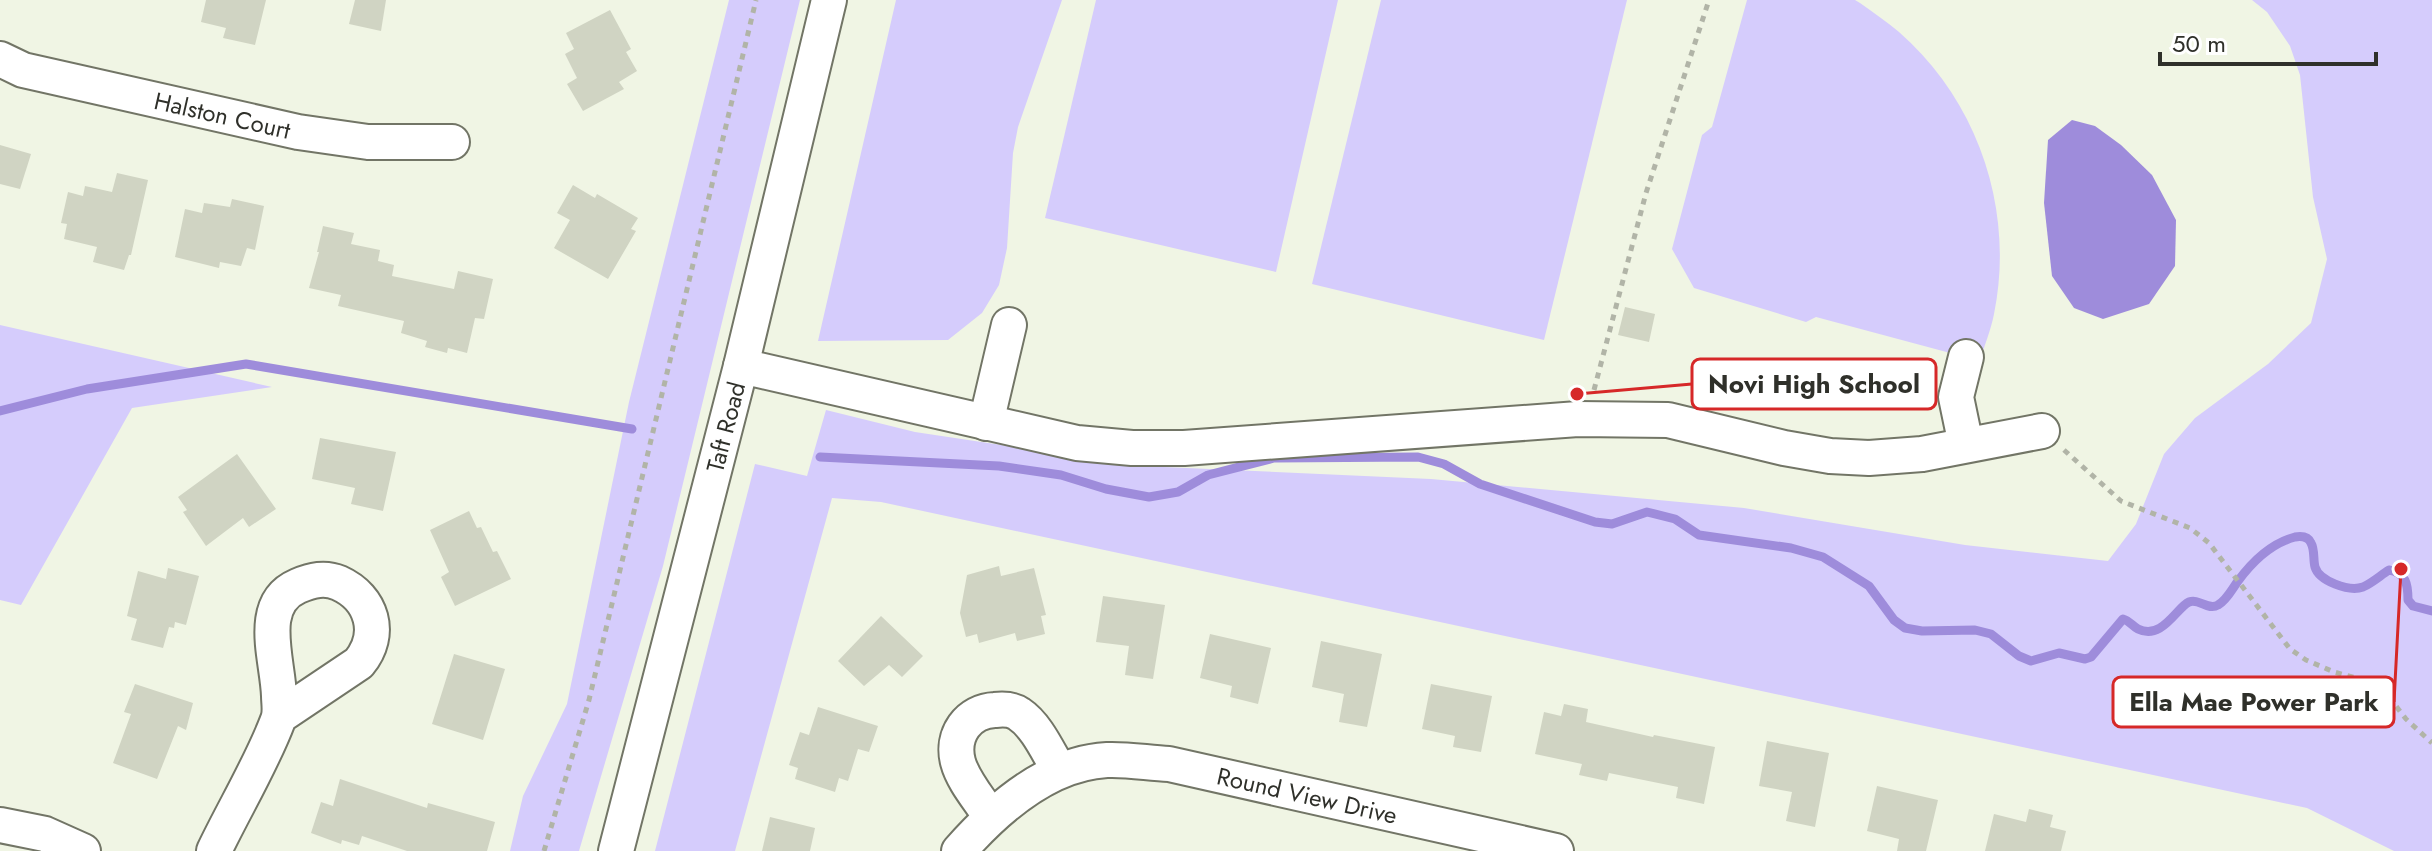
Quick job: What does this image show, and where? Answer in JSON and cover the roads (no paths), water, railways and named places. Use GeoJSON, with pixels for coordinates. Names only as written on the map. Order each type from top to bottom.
{"type":"FeatureCollection","features":[{"type":"Feature","properties":{"kind":"street","name":"Taft Road"},"geometry":{"type":"LineString","coordinates":[[616,851],[741,366],[829,0]]}},
{"type":"Feature","properties":{"kind":"street","name":"Halston Court"},"geometry":{"type":"LineString","coordinates":[[0,59],[23,70],[298,132],[368,142],[452,142]]}},
{"type":"Feature","properties":{"kind":"street"},"geometry":{"type":"LineString","coordinates":[[986,423],[1009,325]]}},
{"type":"Feature","properties":{"kind":"street"},"geometry":{"type":"LineString","coordinates":[[1966,357],[1956,397],[1966,445]]}},
{"type":"Feature","properties":{"kind":"street"},"geometry":{"type":"LineString","coordinates":[[741,366],[1077,443],[1145,448],[1184,448],[1586,419],[1668,420],[1830,456],[1869,458],[1922,454],[2042,431]]}},
{"type":"Feature","properties":{"kind":"street"},"geometry":{"type":"LineString","coordinates":[[990,816],[962,773],[957,758],[957,743],[964,724],[978,712],[998,709],[1017,712],[1036,732],[1059,770]]}},
{"type":"Feature","properties":{"kind":"street"},"geometry":{"type":"LineString","coordinates":[[214,851],[280,716]]}},
{"type":"Feature","properties":{"kind":"street","name":"Round View Drive"},"geometry":{"type":"LineString","coordinates":[[959,851],[990,816],[1059,770],[1106,760],[1169,764],[1556,851]]}},
{"type":"Feature","properties":{"kind":"street"},"geometry":{"type":"LineString","coordinates":[[0,825],[45,834],[83,851]]}},
{"type":"Feature","properties":{"kind":"waterway"},"geometry":{"type":"LineString","coordinates":[[0,411],[87,389],[246,364],[632,429]]}},
{"type":"Feature","properties":{"kind":"waterway"},"geometry":{"type":"LineString","coordinates":[[820,457],[999,466],[1061,475],[1106,489],[1149,497],[1178,492],[1208,475],[1274,458],[1418,457],[1444,464],[1480,484],[1595,522],[1612,524],[1647,512],[1675,519],[1699,535],[1791,548],[1823,557],[1869,586],[1894,620],[1905,628],[1922,631],[1975,630],[1991,634],[2019,656],[2031,661],[2059,653],[2085,659],[2091,657],[2123,619],[2138,629],[2154,631],[2189,602],[2218,605],[2263,554],[2297,537],[2310,541],[2315,567],[2328,581],[2357,588],[2389,570],[2395,571],[2405,580],[2408,600],[2413,606],[2432,611]]}},
{"type":"Feature","properties":{"kind":"place","name":"Novi High School"},"geometry":{"type":"Point","coordinates":[1577,394]}},
{"type":"Feature","properties":{"kind":"place","name":"Ella Mae Power Park"},"geometry":{"type":"Point","coordinates":[2401,569]}}]}
